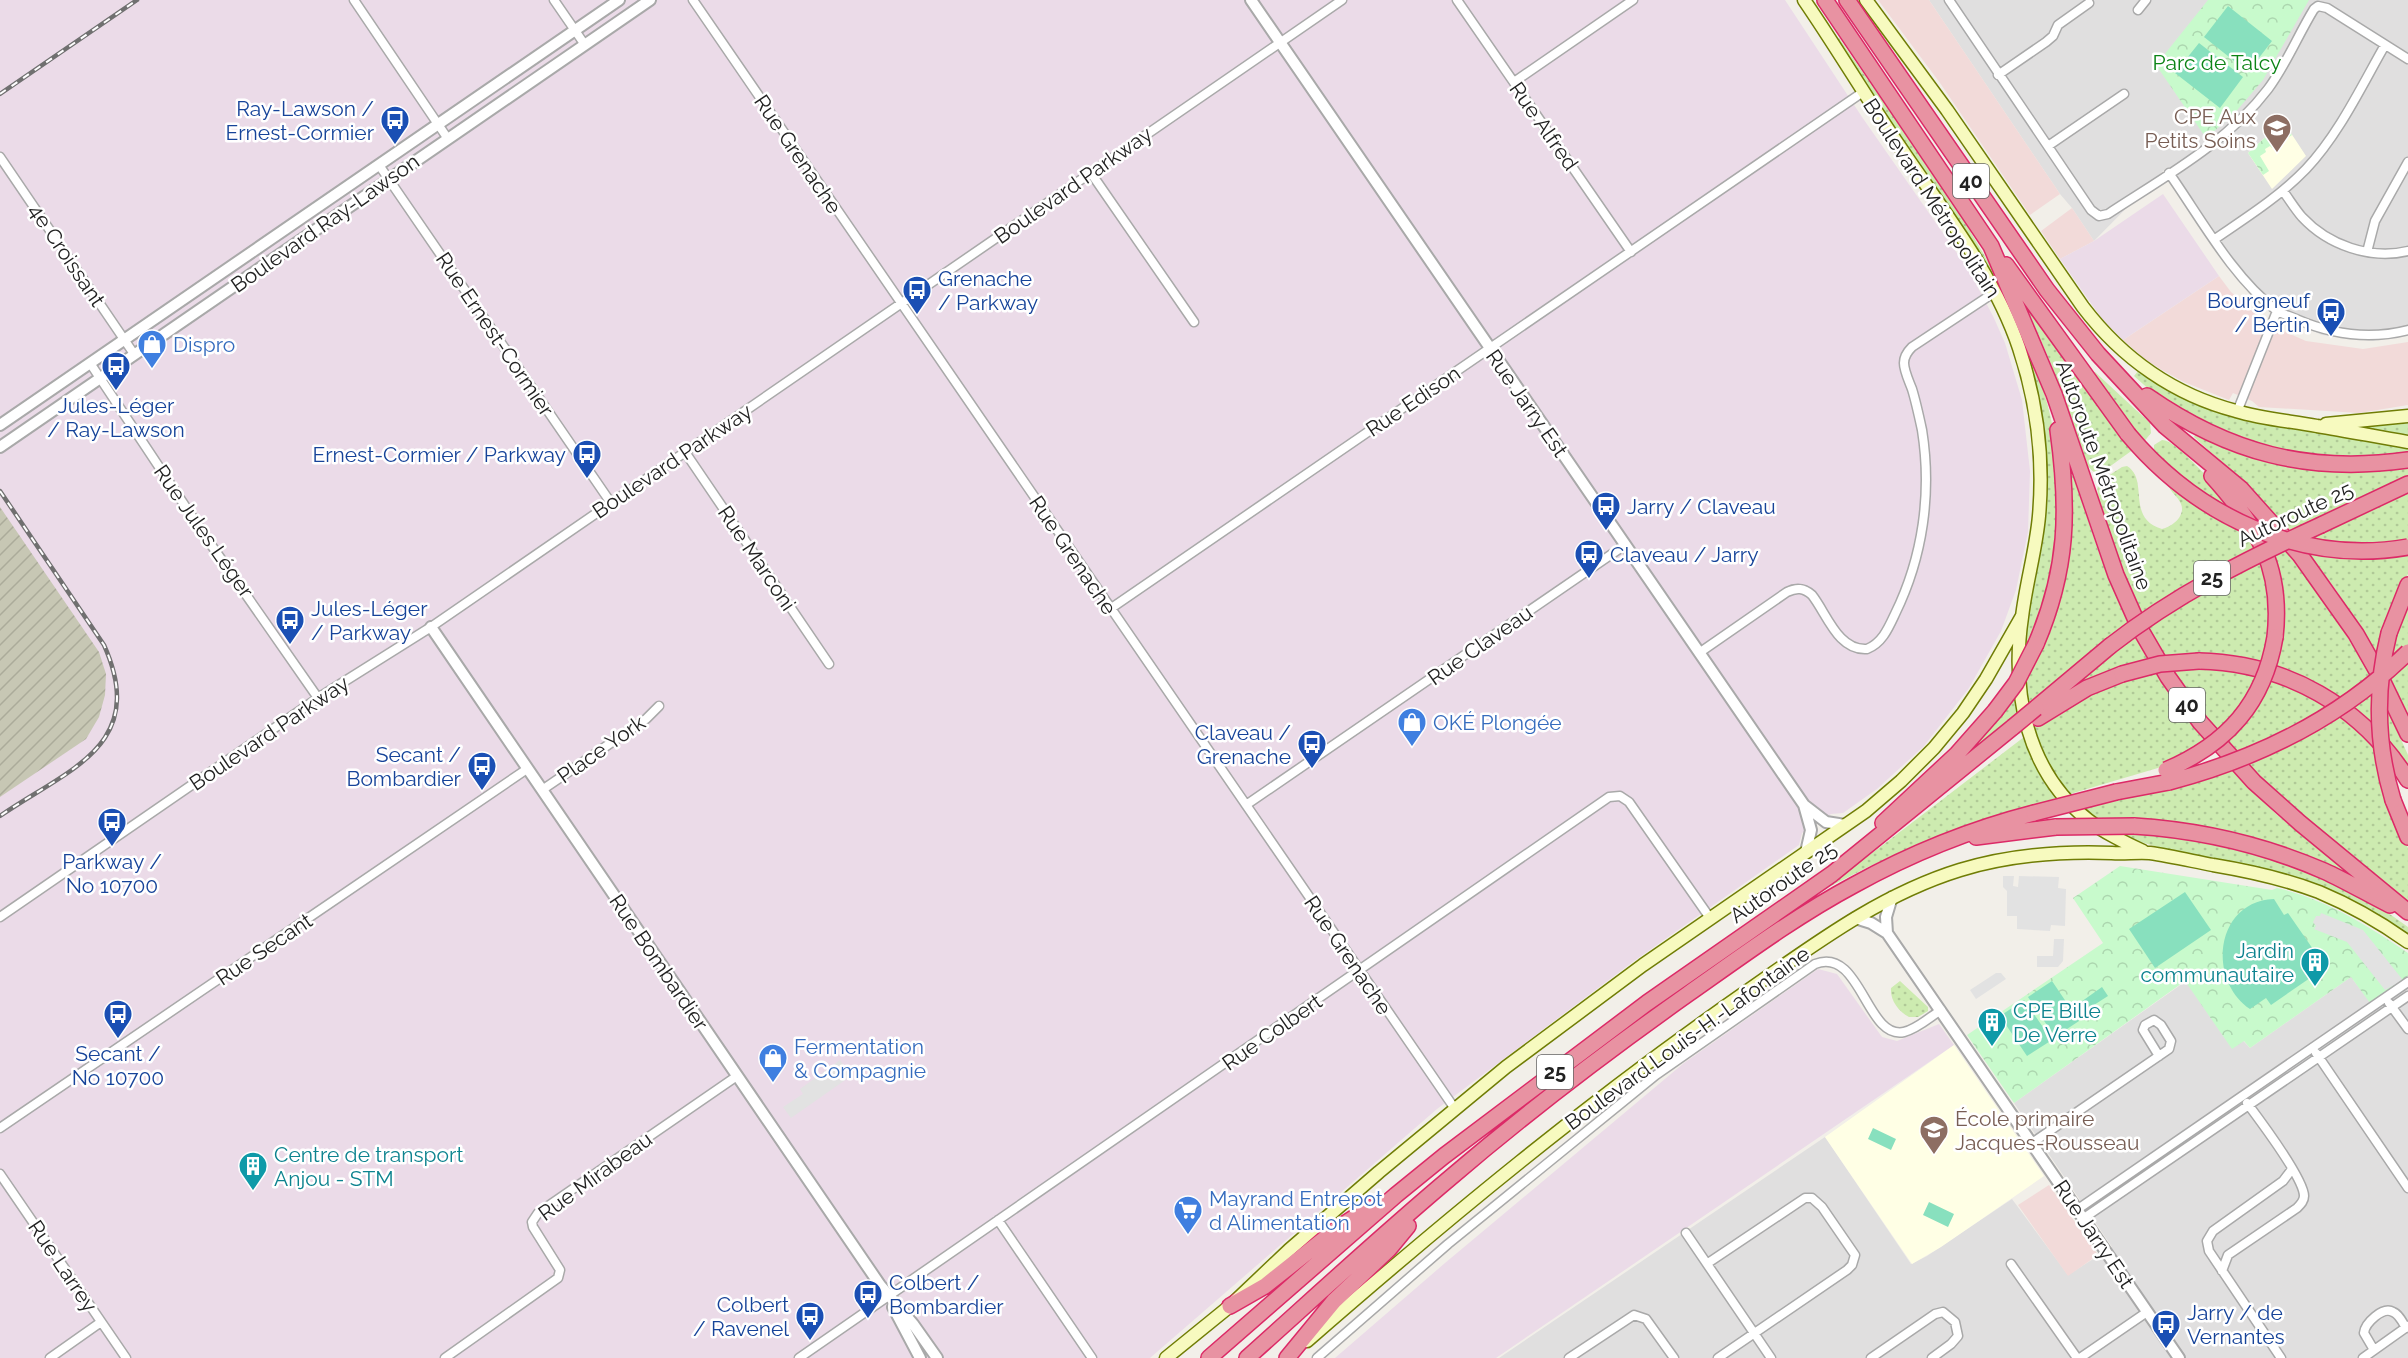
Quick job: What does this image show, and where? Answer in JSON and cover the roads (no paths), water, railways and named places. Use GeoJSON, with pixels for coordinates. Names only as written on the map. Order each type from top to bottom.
{"type":"FeatureCollection","features":[{"type":"Feature","properties":{"kind":"highway","name":"Autoroute Métropolitaine"},"geometry":{"type":"LineString","coordinates":[[1825,0],[1991,246],[2032,337],[2054,394],[2118,582],[2152,651],[2205,728],[2254,782],[2300,824],[2408,914]]}},
{"type":"Feature","properties":{"kind":"highway","name":"Autoroute Métropolitaine"},"geometry":{"type":"LineString","coordinates":[[1847,0],[2047,290],[2083,338],[2165,426],[2241,489],[2300,555],[2331,596],[2360,641],[2408,734]]}},
{"type":"Feature","properties":{"kind":"highway"},"geometry":{"type":"LineString","coordinates":[[1991,246],[2034,301],[2128,434],[2161,470],[2188,492],[2220,513],[2262,532],[2304,545],[2335,550],[2368,551],[2408,547]]}},
{"type":"Feature","properties":{"kind":"highway"},"geometry":{"type":"LineString","coordinates":[[2122,379],[2195,427],[2254,451],[2287,459],[2323,462],[2360,464],[2404,460]]}},
{"type":"Feature","properties":{"kind":"highway"},"geometry":{"type":"LineString","coordinates":[[1818,885],[1957,754],[2016,683],[2036,644],[2055,588],[2064,534],[2065,482],[2054,394]]}},
{"type":"Feature","properties":{"kind":"highway"},"geometry":{"type":"LineString","coordinates":[[2116,792],[2198,754],[2229,731],[2260,688],[2269,665],[2275,637],[2276,590],[2260,538],[2233,499],[2165,426]]}},
{"type":"Feature","properties":{"kind":"highway","name":"Autoroute 25"},"geometry":{"type":"LineString","coordinates":[[1209,1358],[1412,1181],[1647,1003],[1818,885],[1995,742],[2037,713],[2110,646],[2142,622],[2196,587],[2246,560],[2408,484]]}},
{"type":"Feature","properties":{"kind":"highway"},"geometry":{"type":"LineString","coordinates":[[2408,585],[2389,633],[2381,674],[2379,716],[2383,763],[2393,800],[2408,837]]}},
{"type":"Feature","properties":{"kind":"highway","name":"Autoroute 25"},"geometry":{"type":"LineString","coordinates":[[1246,1358],[1447,1180],[1541,1104],[1643,1027],[1793,922],[1855,884],[1911,857],[1958,838],[2034,813],[2210,771],[2277,744],[2344,705],[2408,652]]}},
{"type":"Feature","properties":{"kind":"highway"},"geometry":{"type":"LineString","coordinates":[[2037,713],[2087,688],[2122,674],[2160,664],[2199,661],[2261,669],[2317,691],[2344,708],[2369,730],[2408,780]]}},
{"type":"Feature","properties":{"kind":"highway"},"geometry":{"type":"LineString","coordinates":[[1958,838],[2008,835],[2056,828],[2134,826],[2206,835],[2269,851],[2326,872],[2408,914]]}},
{"type":"Feature","properties":{"kind":"highway"},"geometry":{"type":"LineString","coordinates":[[1288,1358],[1334,1301],[1389,1249],[1447,1180]]}},
{"type":"Feature","properties":{"kind":"highway"},"geometry":{"type":"LineString","coordinates":[[1230,1306],[1265,1286],[1338,1228],[1412,1181]]}},
{"type":"Feature","properties":{"kind":"main road","name":"Boulevard Métropolitain"},"geometry":{"type":"LineString","coordinates":[[1804,0],[1863,92],[1971,251],[1995,292],[2013,334],[2034,406],[2039,445],[2041,493],[2038,525],[2022,616],[2018,662],[2021,701],[2030,737],[2044,768],[2062,793],[2087,819],[2115,837],[2147,853]]}},
{"type":"Feature","properties":{"kind":"main road"},"geometry":{"type":"LineString","coordinates":[[1866,0],[1947,110],[2097,325],[2133,360],[2161,380],[2199,399],[2237,412],[2408,442]]}},
{"type":"Feature","properties":{"kind":"main road"},"geometry":{"type":"LineString","coordinates":[[2316,426],[2348,420],[2408,416]]}},
{"type":"Feature","properties":{"kind":"main road"},"geometry":{"type":"LineString","coordinates":[[1166,1358],[1230,1306],[1303,1238],[1455,1109],[1590,1004],[1845,825],[1901,782],[1944,736],[1986,679],[2022,616]]}},
{"type":"Feature","properties":{"kind":"main road","name":"Boulevard Louis-H.-Lafontaine"},"geometry":{"type":"LineString","coordinates":[[1288,1358],[1461,1211],[1616,1085],[1708,1018],[1855,918],[1892,897],[1961,870],[2018,856],[2070,852],[2147,853]]}},
{"type":"Feature","properties":{"kind":"main road"},"geometry":{"type":"LineString","coordinates":[[2147,853],[2255,873],[2304,887],[2351,907],[2408,942]]}},
{"type":"Feature","properties":{"kind":"street"},"geometry":{"type":"LineString","coordinates":[[354,0],[448,139]]}},
{"type":"Feature","properties":{"kind":"street"},"geometry":{"type":"LineString","coordinates":[[554,0],[585,45]]}},
{"type":"Feature","properties":{"kind":"street","name":"Boulevard Ray-Lawson"},"geometry":{"type":"LineString","coordinates":[[0,425],[619,0]]}},
{"type":"Feature","properties":{"kind":"street","name":"Boulevard Ray-Lawson"},"geometry":{"type":"LineString","coordinates":[[0,447],[650,0]]}},
{"type":"Feature","properties":{"kind":"street","name":"Rue Grenache"},"geometry":{"type":"LineString","coordinates":[[693,0],[1455,1109]]}},
{"type":"Feature","properties":{"kind":"street","name":"Rue Jarry Est"},"geometry":{"type":"LineString","coordinates":[[1251,0],[1804,805],[1826,822],[1845,825]]}},
{"type":"Feature","properties":{"kind":"street","name":"Boulevard Parkway"},"geometry":{"type":"LineString","coordinates":[[0,917],[318,698],[431,627],[1342,0]]}},
{"type":"Feature","properties":{"kind":"street","name":"Rue Alfred"},"geometry":{"type":"LineString","coordinates":[[1457,0],[1631,252]]}},
{"type":"Feature","properties":{"kind":"street"},"geometry":{"type":"LineString","coordinates":[[1514,82],[1633,0]]}},
{"type":"Feature","properties":{"kind":"street"},"geometry":{"type":"LineString","coordinates":[[1948,0],[2091,210],[2098,216],[2108,214],[2213,143],[2255,105],[2269,87],[2315,8],[2323,6],[2327,8],[2408,59]]}},
{"type":"Feature","properties":{"kind":"street"},"geometry":{"type":"LineString","coordinates":[[2138,10],[2146,0]]}},
{"type":"Feature","properties":{"kind":"street"},"geometry":{"type":"LineString","coordinates":[[1998,75],[2046,42],[2053,36],[2058,25],[2089,3]]}},
{"type":"Feature","properties":{"kind":"street"},"geometry":{"type":"LineString","coordinates":[[2215,239],[2283,190],[2307,167],[2326,143],[2385,45]]}},
{"type":"Feature","properties":{"kind":"street","name":"Rue Edison"},"geometry":{"type":"LineString","coordinates":[[1110,609],[1863,92]]}},
{"type":"Feature","properties":{"kind":"street"},"geometry":{"type":"LineString","coordinates":[[2048,146],[2124,94]]}},
{"type":"Feature","properties":{"kind":"street","name":"4e Croissant"},"geometry":{"type":"LineString","coordinates":[[0,157],[135,354]]}},
{"type":"Feature","properties":{"kind":"street"},"geometry":{"type":"LineString","coordinates":[[2367,252],[2375,220],[2408,162]]}},
{"type":"Feature","properties":{"kind":"street","name":"Rue Ernest-Cormier"},"geometry":{"type":"LineString","coordinates":[[379,165],[611,502]]}},
{"type":"Feature","properties":{"kind":"street"},"geometry":{"type":"LineString","coordinates":[[1091,173],[1194,322]]}},
{"type":"Feature","properties":{"kind":"street"},"geometry":{"type":"LineString","coordinates":[[2169,173],[2241,276],[2277,311],[2315,327],[2339,333],[2381,335],[2408,330]]}},
{"type":"Feature","properties":{"kind":"street"},"geometry":{"type":"LineString","coordinates":[[2283,190],[2302,217],[2318,231],[2338,243],[2367,252],[2390,254],[2408,251]]}},
{"type":"Feature","properties":{"kind":"street"},"geometry":{"type":"LineString","coordinates":[[1699,653],[1787,592],[1797,589],[1806,590],[1812,595],[1841,638],[1850,646],[1867,649],[1883,638],[1898,609],[1912,571],[1920,543],[1925,508],[1924,447],[1915,400],[1904,368],[1905,357],[1917,344],[1995,292]]}},
{"type":"Feature","properties":{"kind":"street"},"geometry":{"type":"LineString","coordinates":[[2237,412],[2277,311]]}},
{"type":"Feature","properties":{"kind":"street","name":"Rue Jules Léger"},"geometry":{"type":"LineString","coordinates":[[90,363],[318,698]]}},
{"type":"Feature","properties":{"kind":"street","name":"Rue Marconi"},"geometry":{"type":"LineString","coordinates":[[685,452],[829,664]]}},
{"type":"Feature","properties":{"kind":"street","name":"Rue Claveau"},"geometry":{"type":"LineString","coordinates":[[1246,805],[1625,545]]}},
{"type":"Feature","properties":{"kind":"street","name":"Rue Bombardier"},"geometry":{"type":"LineString","coordinates":[[431,627],[888,1296],[913,1324],[937,1358]]}},
{"type":"Feature","properties":{"kind":"street","name":"Place York"},"geometry":{"type":"LineString","coordinates":[[542,790],[646,719],[659,706]]}},
{"type":"Feature","properties":{"kind":"street","name":"Rue Secant"},"geometry":{"type":"LineString","coordinates":[[0,1128],[527,769]]}},
{"type":"Feature","properties":{"kind":"street","name":"Rue Colbert"},"geometry":{"type":"LineString","coordinates":[[799,1358],[1609,797],[1620,796],[1629,802],[1710,918]]}},
{"type":"Feature","properties":{"kind":"street","name":"Rue Jarry Est"},"geometry":{"type":"LineString","coordinates":[[1804,805],[1811,830],[1806,852]]}},
{"type":"Feature","properties":{"kind":"street"},"geometry":{"type":"LineString","coordinates":[[1887,933],[1886,917],[1892,897]]}},
{"type":"Feature","properties":{"kind":"street","name":"Rue Jarry Est"},"geometry":{"type":"LineString","coordinates":[[1855,918],[1870,923],[1887,933],[2179,1358]]}},
{"type":"Feature","properties":{"kind":"street","name":"Boulevard Louis-H.-Lafontaine"},"geometry":{"type":"LineString","coordinates":[[1317,1358],[1448,1244],[1656,1075],[1815,964],[1827,961],[1841,966],[1880,1021],[1889,1029],[1901,1032],[1915,1027],[1941,1010]]}},
{"type":"Feature","properties":{"kind":"street"},"geometry":{"type":"LineString","coordinates":[[2081,1214],[2408,982]]}},
{"type":"Feature","properties":{"kind":"street"},"geometry":{"type":"LineString","coordinates":[[2081,1214],[2249,1106],[2408,996]]}},
{"type":"Feature","properties":{"kind":"street"},"geometry":{"type":"LineString","coordinates":[[2386,998],[2408,1029]]}},
{"type":"Feature","properties":{"kind":"street"},"geometry":{"type":"LineString","coordinates":[[2312,1048],[2408,1188]]}},
{"type":"Feature","properties":{"kind":"street"},"geometry":{"type":"LineString","coordinates":[[2032,1143],[2159,1056]]}},
{"type":"Feature","properties":{"kind":"street","name":"Rue Mirabeau"},"geometry":{"type":"LineString","coordinates":[[445,1358],[558,1278],[560,1270],[533,1227],[532,1222],[538,1213],[737,1076]]}},
{"type":"Feature","properties":{"kind":"street"},"geometry":{"type":"LineString","coordinates":[[2222,1271],[2228,1255],[2301,1204],[2304,1193],[2292,1169],[2243,1097]]}},
{"type":"Feature","properties":{"kind":"street"},"geometry":{"type":"LineString","coordinates":[[2281,1358],[2209,1251],[2207,1241],[2209,1235],[2283,1181],[2292,1169]]}},
{"type":"Feature","properties":{"kind":"street","name":"Rue Larrey"},"geometry":{"type":"LineString","coordinates":[[0,1174],[126,1358]]}},
{"type":"Feature","properties":{"kind":"street"},"geometry":{"type":"LineString","coordinates":[[1708,1263],[1805,1198],[1812,1198],[1818,1202],[1855,1256],[1852,1266],[1718,1358]]}},
{"type":"Feature","properties":{"kind":"street"},"geometry":{"type":"LineString","coordinates":[[998,1220],[1092,1358]]}},
{"type":"Feature","properties":{"kind":"street"},"geometry":{"type":"LineString","coordinates":[[1686,1233],[1771,1358]]}},
{"type":"Feature","properties":{"kind":"street"},"geometry":{"type":"LineString","coordinates":[[2012,1264],[2079,1358],[2147,1312]]}},
{"type":"Feature","properties":{"kind":"street","name":"Rue Bombardier"},"geometry":{"type":"LineString","coordinates":[[888,1296],[906,1336],[920,1358]]}},
{"type":"Feature","properties":{"kind":"street"},"geometry":{"type":"LineString","coordinates":[[2363,1358],[2407,1327],[2391,1310],[2385,1310],[2366,1324],[2364,1333],[2374,1350]]}},
{"type":"Feature","properties":{"kind":"street"},"geometry":{"type":"LineString","coordinates":[[1871,1358],[1881,1355],[1932,1316],[1943,1312],[1952,1318],[1957,1326],[1958,1336],[1932,1358]]}},
{"type":"Feature","properties":{"kind":"street"},"geometry":{"type":"LineString","coordinates":[[1569,1358],[1634,1315],[1646,1319],[1674,1358]]}},
{"type":"Feature","properties":{"kind":"street"},"geometry":{"type":"LineString","coordinates":[[50,1358],[101,1322]]}},
{"type":"Feature","properties":{"kind":"railway"},"geometry":{"type":"LineString","coordinates":[[0,94],[137,0]]}},
{"type":"Feature","properties":{"kind":"railway"},"geometry":{"type":"LineString","coordinates":[[0,491],[104,645],[115,679],[116,708],[109,731],[94,751],[75,768],[0,816]]}},
{"type":"Feature","properties":{"kind":"place","name":"Ray-Lawson / Ernest-Cormier"},"geometry":{"type":"Point","coordinates":[395,146]}},
{"type":"Feature","properties":{"kind":"place","name":"CPE Aux Petits Soins"},"geometry":{"type":"Point","coordinates":[2277,154]}},
{"type":"Feature","properties":{"kind":"place","name":"Grenache / Parkway"},"geometry":{"type":"Point","coordinates":[917,316]}},
{"type":"Feature","properties":{"kind":"place","name":"Bourgneuf / Bertin"},"geometry":{"type":"Point","coordinates":[2331,338]}},
{"type":"Feature","properties":{"kind":"place","name":"Dispro"},"geometry":{"type":"Point","coordinates":[152,370]}},
{"type":"Feature","properties":{"kind":"place","name":"Jules-Léger / Ray-Lawson"},"geometry":{"type":"Point","coordinates":[116,392]}},
{"type":"Feature","properties":{"kind":"place","name":"Ernest-Cormier / Parkway"},"geometry":{"type":"Point","coordinates":[587,480]}},
{"type":"Feature","properties":{"kind":"place","name":"Jarry / Claveau"},"geometry":{"type":"Point","coordinates":[1606,532]}},
{"type":"Feature","properties":{"kind":"place","name":"Claveau / Jarry"},"geometry":{"type":"Point","coordinates":[1589,580]}},
{"type":"Feature","properties":{"kind":"place","name":"Jules-Léger / Parkway"},"geometry":{"type":"Point","coordinates":[290,646]}},
{"type":"Feature","properties":{"kind":"place","name":"OKÉ Plongée"},"geometry":{"type":"Point","coordinates":[1412,748]}},
{"type":"Feature","properties":{"kind":"place","name":"Claveau / Grenache"},"geometry":{"type":"Point","coordinates":[1312,770]}},
{"type":"Feature","properties":{"kind":"place","name":"Secant / Bombardier"},"geometry":{"type":"Point","coordinates":[482,792]}},
{"type":"Feature","properties":{"kind":"place","name":"Parkway / No 10700"},"geometry":{"type":"Point","coordinates":[112,848]}},
{"type":"Feature","properties":{"kind":"place","name":"Jardin communautaire"},"geometry":{"type":"Point","coordinates":[2315,988]}},
{"type":"Feature","properties":{"kind":"place","name":"Secant / No 10700"},"geometry":{"type":"Point","coordinates":[118,1040]}},
{"type":"Feature","properties":{"kind":"place","name":"CPE Bille De Verre"},"geometry":{"type":"Point","coordinates":[1992,1048]}},
{"type":"Feature","properties":{"kind":"place","name":"Fermentation & Compagnie"},"geometry":{"type":"Point","coordinates":[773,1084]}},
{"type":"Feature","properties":{"kind":"place","name":"École primaire Jacques-Rousseau"},"geometry":{"type":"Point","coordinates":[1934,1156]}},
{"type":"Feature","properties":{"kind":"place","name":"Centre de transport Anjou - STM"},"geometry":{"type":"Point","coordinates":[253,1192]}},
{"type":"Feature","properties":{"kind":"place","name":"Mayrand Entrepot d Alimentation"},"geometry":{"type":"Point","coordinates":[1188,1236]}},
{"type":"Feature","properties":{"kind":"place","name":"Colbert / Bombardier"},"geometry":{"type":"Point","coordinates":[868,1320]}},
{"type":"Feature","properties":{"kind":"place","name":"Colbert / Ravenel"},"geometry":{"type":"Point","coordinates":[810,1342]}},
{"type":"Feature","properties":{"kind":"place","name":"Jarry / de Vernantes"},"geometry":{"type":"Point","coordinates":[2166,1350]}},
{"type":"Feature","properties":{"kind":"park label","name":"Parc de Talcy"},"geometry":{"type":"Point","coordinates":[2217,62]}}]}
